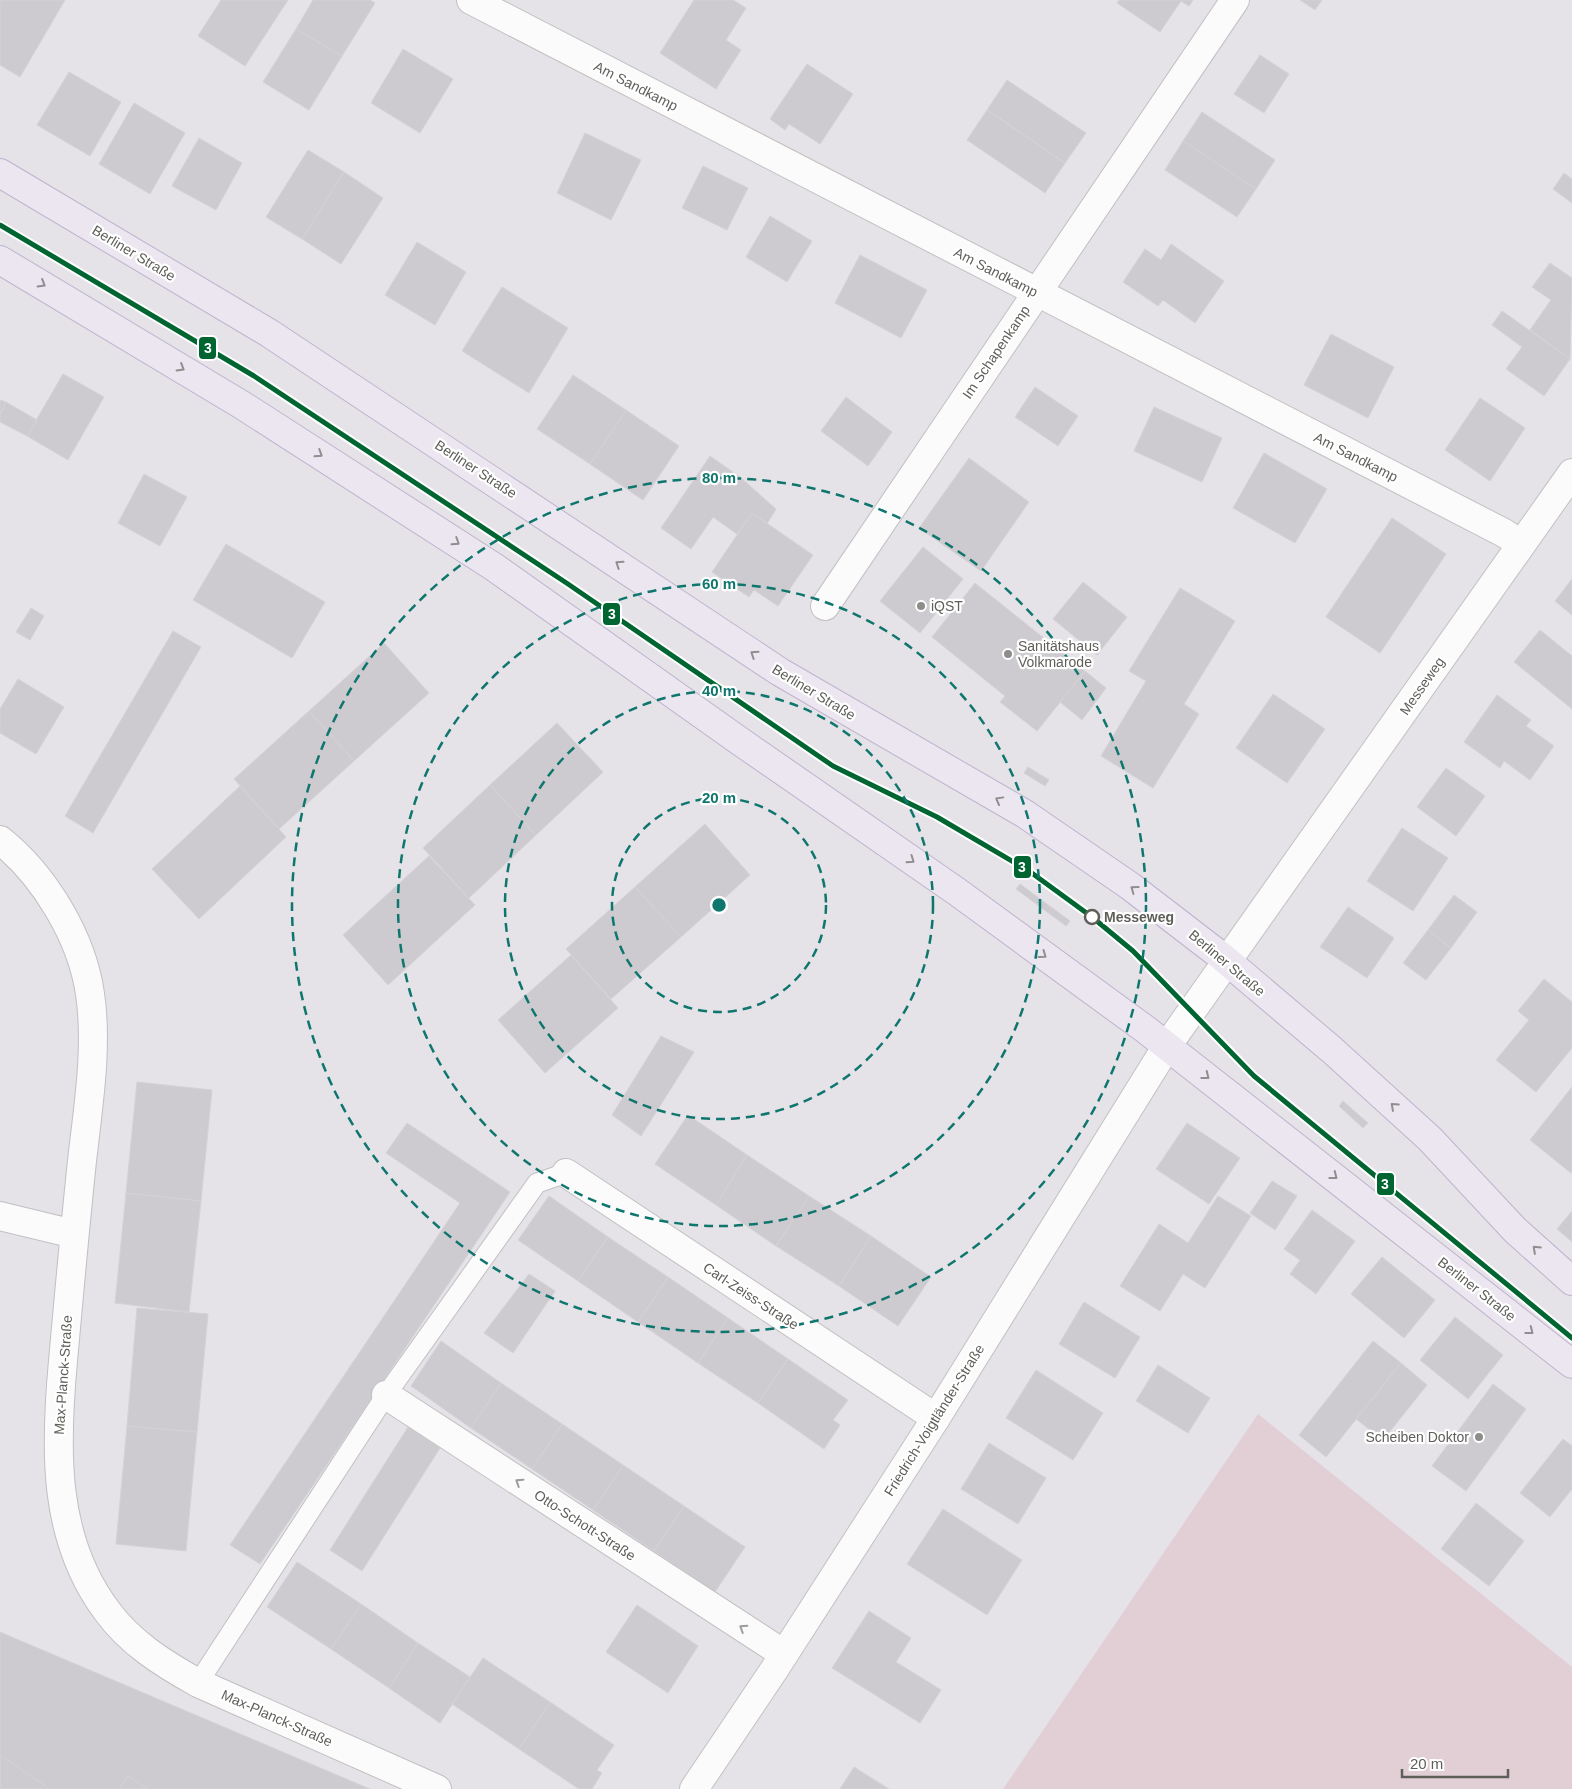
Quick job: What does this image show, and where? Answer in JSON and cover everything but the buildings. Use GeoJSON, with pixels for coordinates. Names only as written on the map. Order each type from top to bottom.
{"type":"FeatureCollection","features":[{"type":"Feature","properties":{"kind":"main road","name":"Berliner Straße"},"geometry":{"type":"LineString","coordinates":[[0,173],[269,333],[780,672],[1025,814],[1130,886],[1228,962],[1332,1050],[1430,1139],[1515,1230],[1572,1281]]}},
{"type":"Feature","properties":{"kind":"main road","name":"Berliner Straße"},"geometry":{"type":"LineString","coordinates":[[0,260],[242,405],[494,567],[956,891],[1167,1046],[1572,1364]]}},
{"type":"Feature","properties":{"kind":"street","name":"Am Sandkamp"},"geometry":{"type":"LineString","coordinates":[[470,0],[1504,533],[1522,544]]}},
{"type":"Feature","properties":{"kind":"street","name":"Im Schapenkamp"},"geometry":{"type":"LineString","coordinates":[[825,606],[1235,0]]}},
{"type":"Feature","properties":{"kind":"street","name":"Messeweg"},"geometry":{"type":"LineString","coordinates":[[1167,1046],[1572,475]]}},
{"type":"Feature","properties":{"kind":"street","name":"Max-Planck-Straße"},"geometry":{"type":"LineString","coordinates":[[0,840],[18,854],[51,897],[70,932],[83,964],[90,992],[92,1024],[89,1092],[57,1428],[62,1502],[76,1557],[106,1611],[135,1642],[165,1664],[198,1683],[437,1789]]}},
{"type":"Feature","properties":{"kind":"street","name":"Friedrich-Voigtländer-Straße"},"geometry":{"type":"LineString","coordinates":[[694,1789],[784,1654],[936,1418],[1167,1046]]}},
{"type":"Feature","properties":{"kind":"street","name":"Carl-Zeiss-Straße"},"geometry":{"type":"LineString","coordinates":[[566,1174],[936,1418]]}},
{"type":"Feature","properties":{"kind":"street"},"geometry":{"type":"LineString","coordinates":[[0,1216],[74,1234]]}},
{"type":"Feature","properties":{"kind":"street","name":"Otto-Schott-Straße"},"geometry":{"type":"LineString","coordinates":[[386,1395],[784,1654]]}},
{"type":"Feature","properties":{"kind":"lane"},"geometry":{"type":"LineString","coordinates":[[198,1683],[386,1395],[537,1183],[566,1174]]}},
{"type":"Feature","properties":{"kind":"shaded area"},"geometry":{"type":"Polygon","coordinates":[[[1258,1414],[1572,1667],[1572,1789],[1003,1789],[1258,1414]]]}},
{"type":"Feature","properties":{"kind":"transit line","name":"3"},"geometry":{"type":"LineString","coordinates":[[0,225],[254,376],[568,584],[833,766],[937,817],[1029,871],[1092,917],[1133,951],[1254,1076],[1572,1338]]}},
{"type":"Feature","properties":{"kind":"place","name":"iQST"},"geometry":{"type":"Point","coordinates":[921,606]}},
{"type":"Feature","properties":{"kind":"place","name":"Sanitätshaus Volkmarode"},"geometry":{"type":"Point","coordinates":[1008,654]}},
{"type":"Feature","properties":{"kind":"place","name":"Messeweg"},"geometry":{"type":"Point","coordinates":[1092,917]}},
{"type":"Feature","properties":{"kind":"place","name":"Scheiben Doktor"},"geometry":{"type":"Point","coordinates":[1479,1437]}}]}
